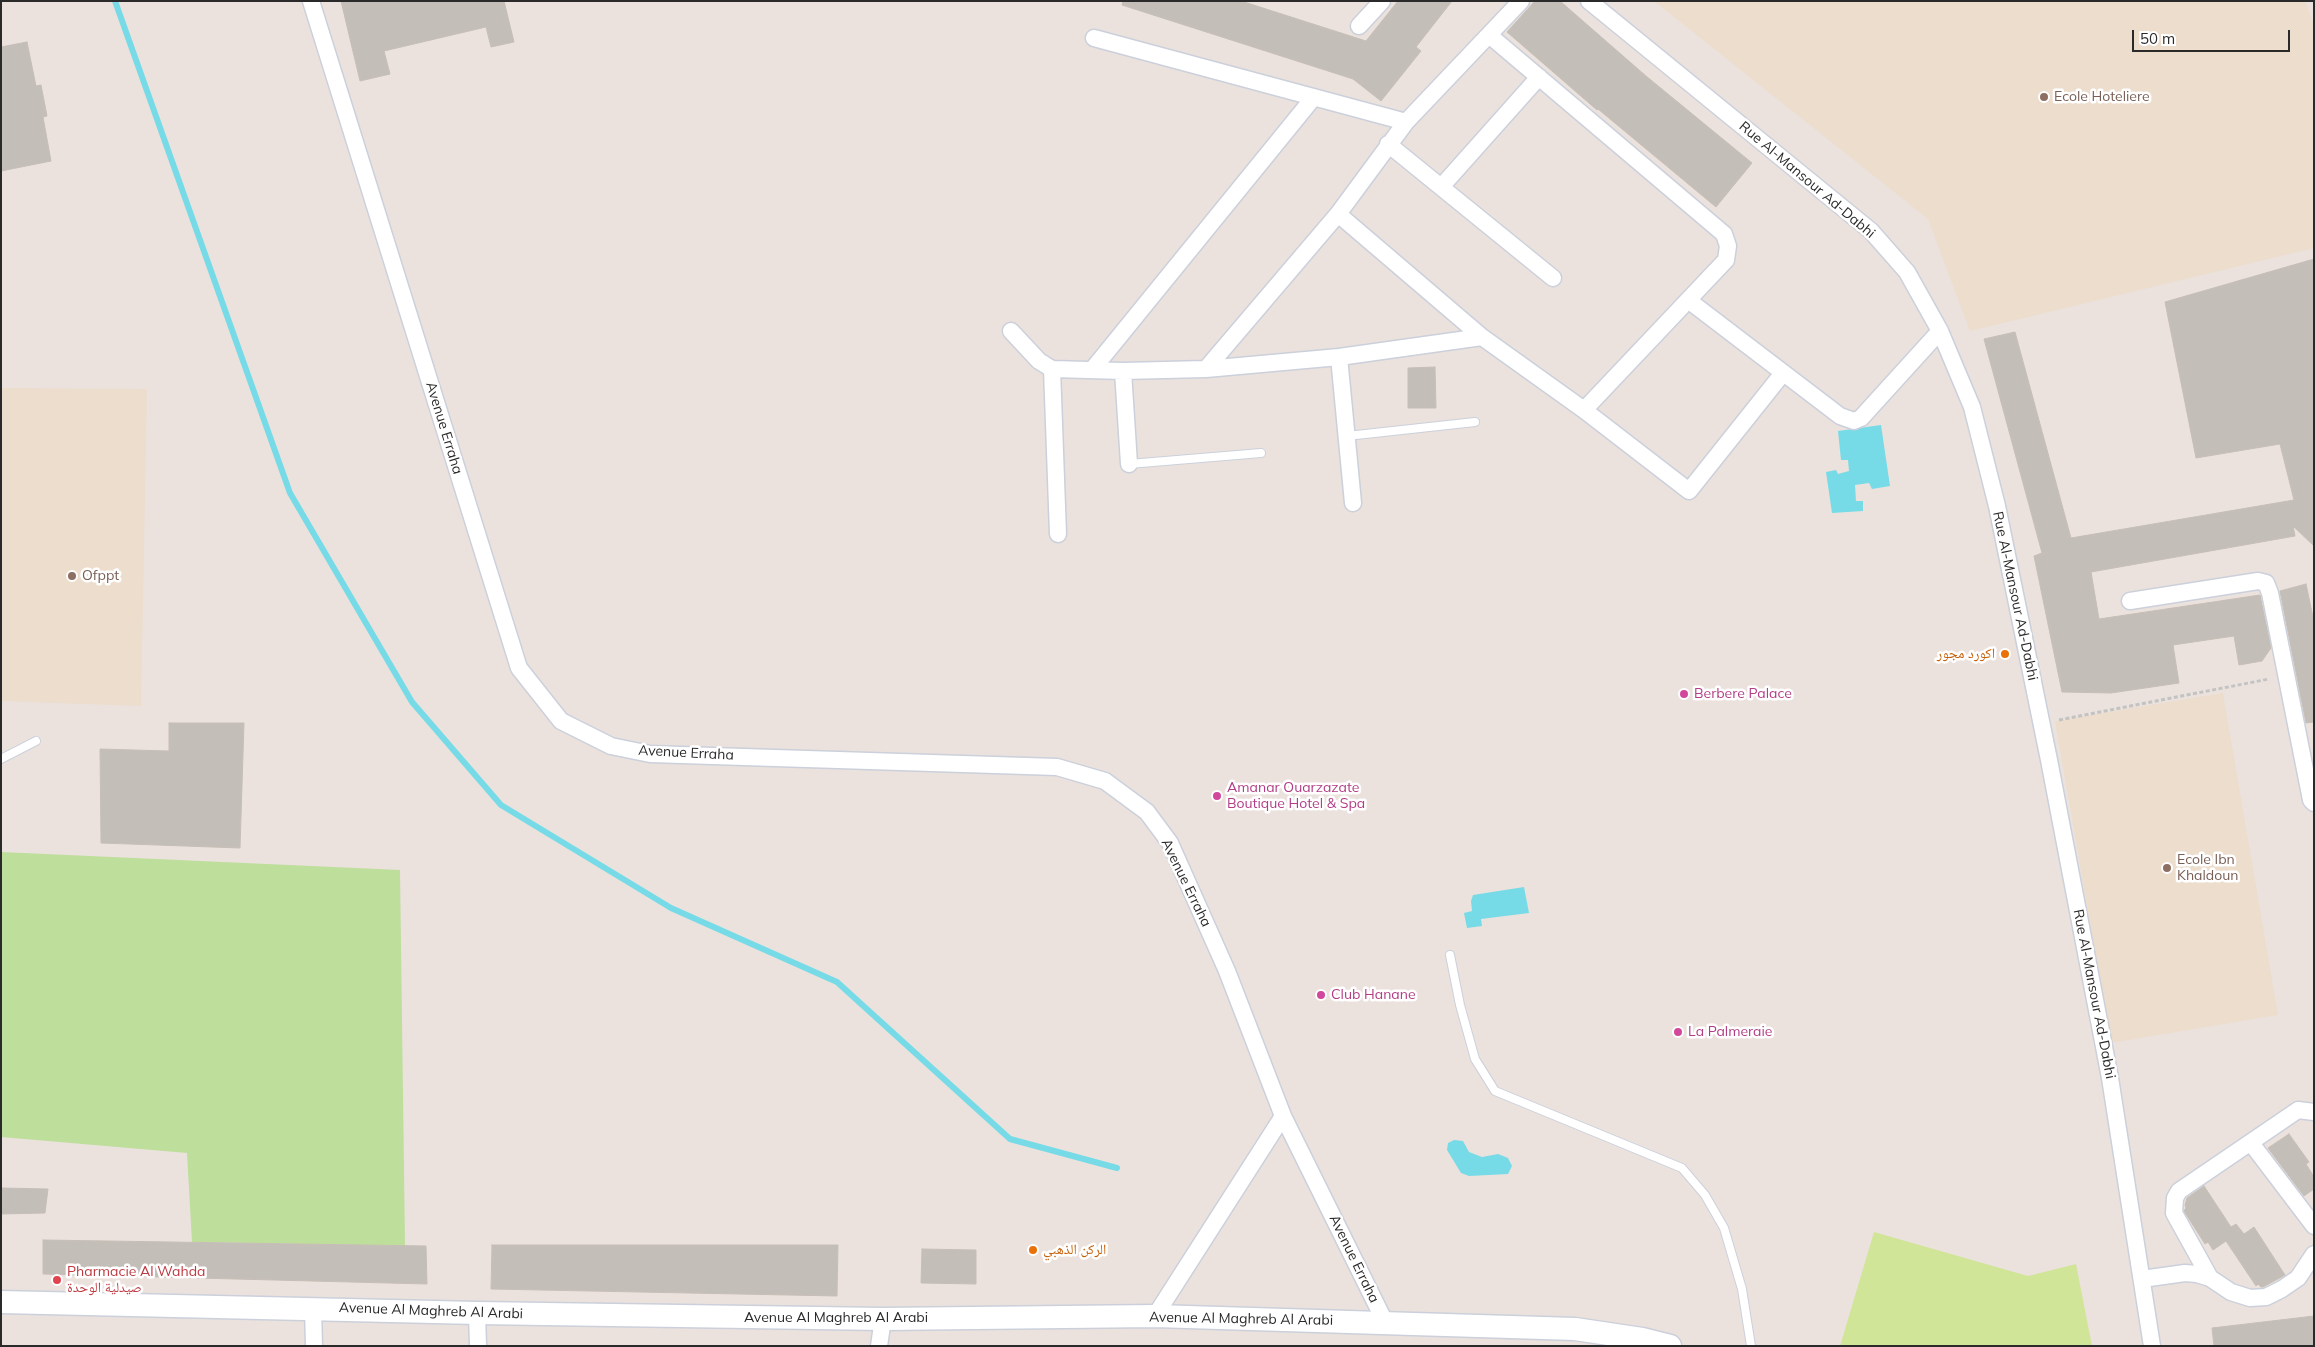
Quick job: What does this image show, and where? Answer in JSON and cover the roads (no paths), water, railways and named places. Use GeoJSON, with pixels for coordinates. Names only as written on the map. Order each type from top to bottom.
{"type":"FeatureCollection","features":[{"type":"Feature","properties":{"kind":"main road","name":"Avenue Al Maghreb Al Arabi"},"geometry":{"type":"LineString","coordinates":[[1,1302],[478,1313],[883,1319],[1155,1316],[1385,1322],[1594,1335],[1670,1346]]}},
{"type":"Feature","properties":{"kind":"street","name":"Avenue Erraha"},"geometry":{"type":"LineString","coordinates":[[311,1],[518,668],[561,721],[611,746],[650,754],[1057,767],[1105,781],[1147,812],[1170,843],[1227,971],[1284,1116],[1385,1322]]}},
{"type":"Feature","properties":{"kind":"street"},"geometry":{"type":"LineString","coordinates":[[1360,26],[1382,1]]}},
{"type":"Feature","properties":{"kind":"street"},"geometry":{"type":"LineString","coordinates":[[1206,369],[1338,214],[1406,122],[1521,1]]}},
{"type":"Feature","properties":{"kind":"street","name":"Rue Al-Mansour Ad-Dabhi"},"geometry":{"type":"LineString","coordinates":[[1589,1],[1871,231],[1907,272],[1940,332],[1972,407],[1997,506],[2042,723],[2110,1078],[2152,1346]]}},
{"type":"Feature","properties":{"kind":"street"},"geometry":{"type":"LineString","coordinates":[[1489,35],[1724,234],[1728,246],[1726,260],[1584,410]]}},
{"type":"Feature","properties":{"kind":"street"},"geometry":{"type":"LineString","coordinates":[[1094,38],[1406,122]]}},
{"type":"Feature","properties":{"kind":"street"},"geometry":{"type":"LineString","coordinates":[[1441,187],[1539,77]]}},
{"type":"Feature","properties":{"kind":"street"},"geometry":{"type":"LineString","coordinates":[[1092,370],[1314,97]]}},
{"type":"Feature","properties":{"kind":"street"},"geometry":{"type":"LineString","coordinates":[[1388,144],[1553,278]]}},
{"type":"Feature","properties":{"kind":"street"},"geometry":{"type":"LineString","coordinates":[[1338,214],[1482,337],[1584,410],[1690,491],[1783,373]]}},
{"type":"Feature","properties":{"kind":"street"},"geometry":{"type":"LineString","coordinates":[[1688,300],[1840,416],[1854,422],[1861,418],[1940,332]]}},
{"type":"Feature","properties":{"kind":"street"},"geometry":{"type":"LineString","coordinates":[[1011,331],[1039,361],[1052,369],[1123,371],[1206,369],[1339,357],[1482,337]]}},
{"type":"Feature","properties":{"kind":"street"},"geometry":{"type":"LineString","coordinates":[[1339,357],[1353,503]]}},
{"type":"Feature","properties":{"kind":"street"},"geometry":{"type":"LineString","coordinates":[[1052,369],[1058,534]]}},
{"type":"Feature","properties":{"kind":"street"},"geometry":{"type":"LineString","coordinates":[[1123,371],[1129,464]]}},
{"type":"Feature","properties":{"kind":"street"},"geometry":{"type":"LineString","coordinates":[[2130,602],[2258,581],[2266,583],[2270,594],[2311,800],[2314,803]]}},
{"type":"Feature","properties":{"kind":"street"},"geometry":{"type":"LineString","coordinates":[[2210,1278],[2174,1213],[2175,1198],[2179,1191],[2298,1110],[2314,1112]]}},
{"type":"Feature","properties":{"kind":"street"},"geometry":{"type":"LineString","coordinates":[[1155,1316],[1284,1116]]}},
{"type":"Feature","properties":{"kind":"street"},"geometry":{"type":"LineString","coordinates":[[2251,1143],[2314,1226]]}},
{"type":"Feature","properties":{"kind":"street"},"geometry":{"type":"LineString","coordinates":[[2142,1279],[2185,1273],[2210,1278],[2231,1292],[2250,1298],[2266,1297],[2298,1278],[2314,1254]]}},
{"type":"Feature","properties":{"kind":"street"},"geometry":{"type":"LineString","coordinates":[[313,1308],[314,1346]]}},
{"type":"Feature","properties":{"kind":"street"},"geometry":{"type":"LineString","coordinates":[[478,1313],[478,1346]]}},
{"type":"Feature","properties":{"kind":"street"},"geometry":{"type":"LineString","coordinates":[[879,1346],[883,1319]]}},
{"type":"Feature","properties":{"kind":"lane"},"geometry":{"type":"LineString","coordinates":[[1347,436],[1475,422]]}},
{"type":"Feature","properties":{"kind":"lane"},"geometry":{"type":"LineString","coordinates":[[1129,464],[1261,453]]}},
{"type":"Feature","properties":{"kind":"lane"},"geometry":{"type":"LineString","coordinates":[[1,759],[36,741]]}},
{"type":"Feature","properties":{"kind":"lane"},"geometry":{"type":"LineString","coordinates":[[1450,955],[1460,1005],[1475,1059],[1495,1091],[1682,1168],[1706,1195],[1724,1228],[1742,1289],[1751,1346]]}},
{"type":"Feature","properties":{"kind":"water"},"geometry":{"type":"Polygon","coordinates":[[[1881,425],[1890,486],[1872,489],[1869,483],[1855,485],[1856,501],[1863,501],[1863,511],[1832,513],[1826,472],[1836,470],[1838,474],[1849,471],[1848,460],[1841,460],[1838,431],[1881,425]]]}},
{"type":"Feature","properties":{"kind":"water"},"geometry":{"type":"Polygon","coordinates":[[[1524,887],[1529,913],[1481,919],[1482,926],[1467,928],[1464,913],[1472,911],[1471,901],[1473,895],[1524,887]]]}},
{"type":"Feature","properties":{"kind":"water"},"geometry":{"type":"Polygon","coordinates":[[[1454,1140],[1463,1141],[1469,1152],[1482,1157],[1498,1154],[1508,1158],[1512,1166],[1508,1174],[1469,1176],[1461,1173],[1447,1150],[1448,1143],[1454,1140]]]}},
{"type":"Feature","properties":{"kind":"waterway"},"geometry":{"type":"LineString","coordinates":[[115,1],[290,493],[412,702],[501,805],[671,908],[837,982],[1010,1139],[1117,1168]]}},
{"type":"Feature","properties":{"kind":"place","name":"Ecole Hoteliere"},"geometry":{"type":"Point","coordinates":[2044,97]}},
{"type":"Feature","properties":{"kind":"place","name":"Ofppt"},"geometry":{"type":"Point","coordinates":[72,576]}},
{"type":"Feature","properties":{"kind":"place","name":"اكورد مجور"},"geometry":{"type":"Point","coordinates":[2005,654]}},
{"type":"Feature","properties":{"kind":"place","name":"Berbere Palace"},"geometry":{"type":"Point","coordinates":[1684,694]}},
{"type":"Feature","properties":{"kind":"place","name":"Amanar Ouarzazate Boutique Hotel & Spa"},"geometry":{"type":"Point","coordinates":[1217,796]}},
{"type":"Feature","properties":{"kind":"place","name":"Ecole Ibn Khaldoun"},"geometry":{"type":"Point","coordinates":[2167,868]}},
{"type":"Feature","properties":{"kind":"place","name":"Club Hanane"},"geometry":{"type":"Point","coordinates":[1321,995]}},
{"type":"Feature","properties":{"kind":"place","name":"La Palmeraie"},"geometry":{"type":"Point","coordinates":[1678,1032]}},
{"type":"Feature","properties":{"kind":"place","name":"الركن الذهبي"},"geometry":{"type":"Point","coordinates":[1033,1250]}},
{"type":"Feature","properties":{"kind":"place","name":"Pharmacie Al Wahda صيدلية الوحدة"},"geometry":{"type":"Point","coordinates":[57,1280]}}]}
